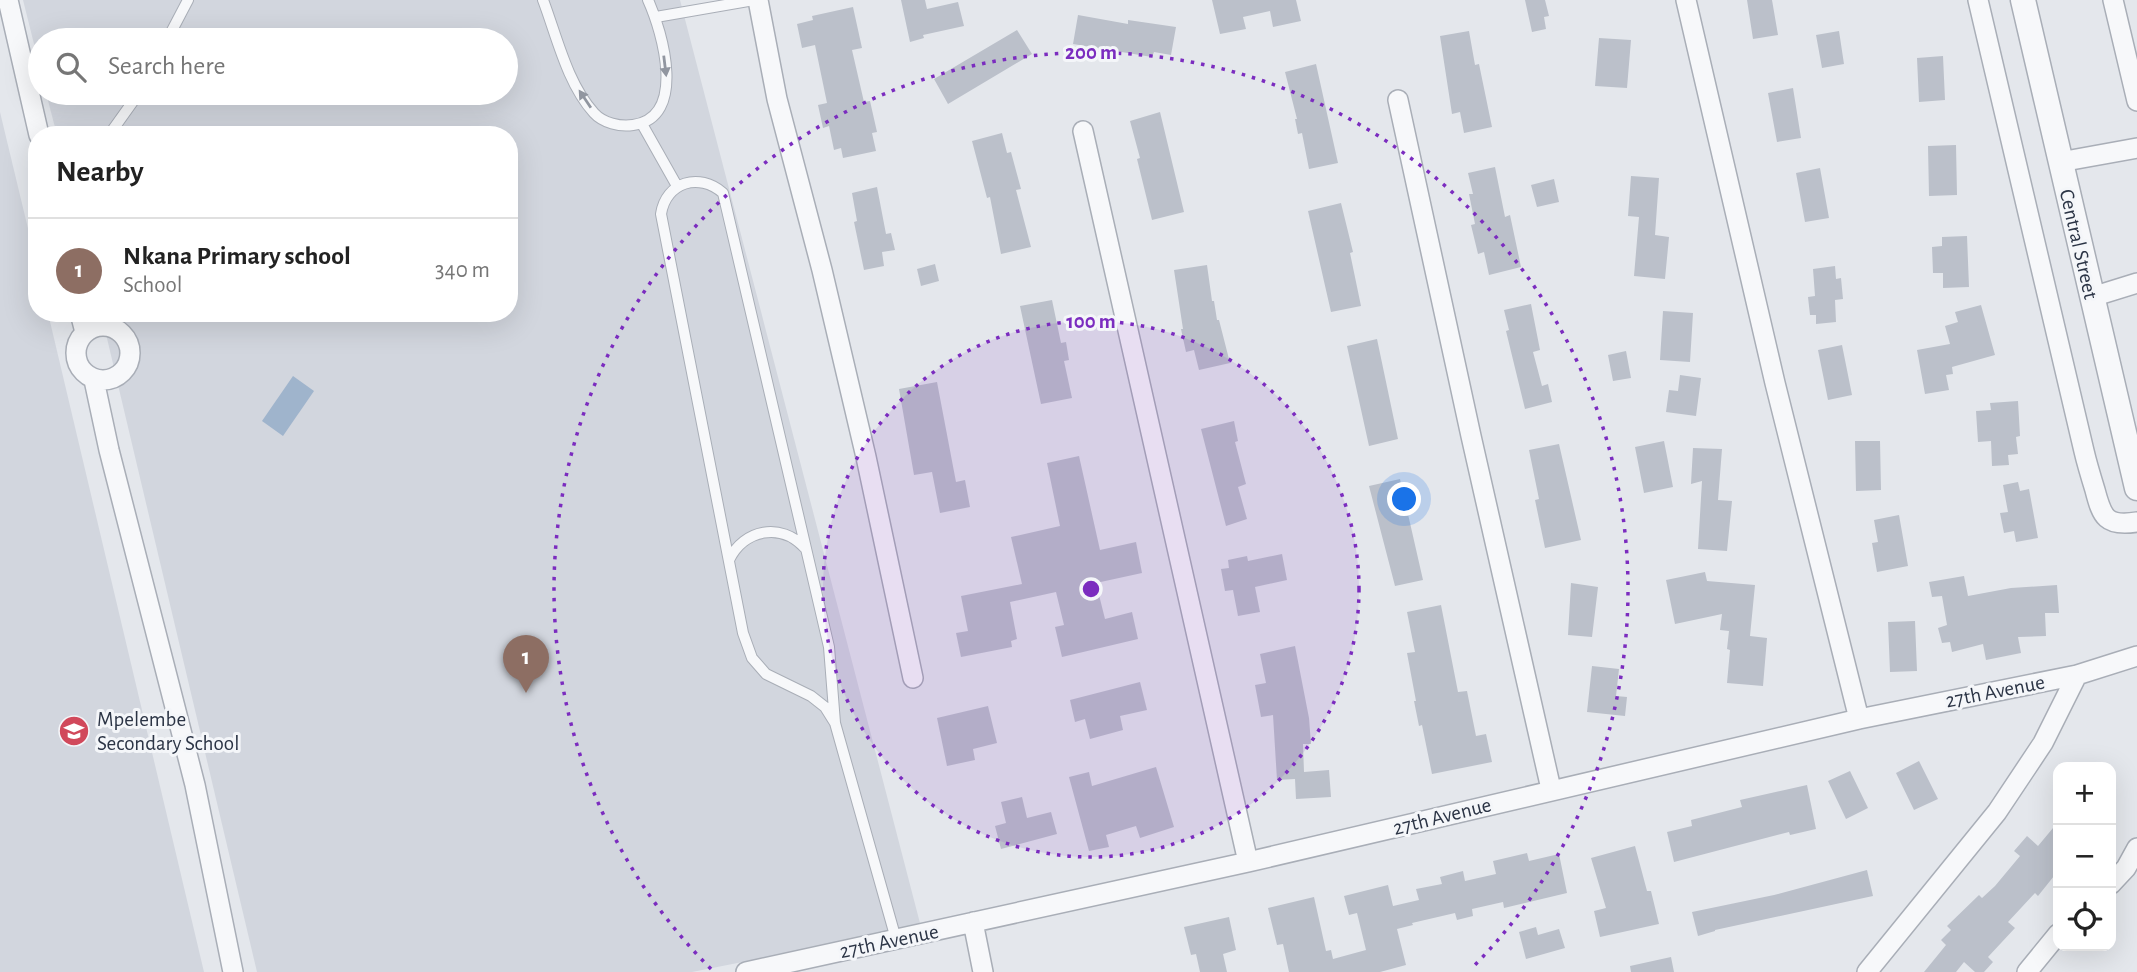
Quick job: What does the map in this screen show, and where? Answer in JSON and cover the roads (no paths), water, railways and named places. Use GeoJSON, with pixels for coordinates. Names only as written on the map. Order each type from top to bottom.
{"type":"FeatureCollection","features":[{"type":"Feature","properties":{"kind":"street"},"geometry":{"type":"LineString","coordinates":[[8,0],[28,87]]}},
{"type":"Feature","properties":{"kind":"street"},"geometry":{"type":"LineString","coordinates":[[756,0],[777,99],[866,457],[913,678]]}},
{"type":"Feature","properties":{"kind":"street"},"geometry":{"type":"LineString","coordinates":[[1686,0],[1775,383],[1859,719]]}},
{"type":"Feature","properties":{"kind":"street"},"geometry":{"type":"LineString","coordinates":[[1978,0],[2101,513],[2111,522],[2137,522]]}},
{"type":"Feature","properties":{"kind":"street","name":"Central Street"},"geometry":{"type":"LineString","coordinates":[[2023,0],[2135,469]]}},
{"type":"Feature","properties":{"kind":"street"},"geometry":{"type":"LineString","coordinates":[[2113,0],[2137,101]]}},
{"type":"Feature","properties":{"kind":"street"},"geometry":{"type":"LineString","coordinates":[[1398,100],[1551,789]]}},
{"type":"Feature","properties":{"kind":"street"},"geometry":{"type":"LineString","coordinates":[[32,105],[37,126]]}},
{"type":"Feature","properties":{"kind":"street"},"geometry":{"type":"LineString","coordinates":[[1083,131],[1248,862]]}},
{"type":"Feature","properties":{"kind":"street"},"geometry":{"type":"LineString","coordinates":[[2060,162],[2137,148]]}},
{"type":"Feature","properties":{"kind":"street"},"geometry":{"type":"LineString","coordinates":[[2092,297],[2137,283]]}},
{"type":"Feature","properties":{"kind":"street"},"geometry":{"type":"LineString","coordinates":[[83,323],[112,327],[124,335],[130,348],[129,362],[121,374],[108,380],[94,380],[82,372],[76,359],[83,323]]}},
{"type":"Feature","properties":{"kind":"street"},"geometry":{"type":"LineString","coordinates":[[94,380],[195,785],[233,972]]}},
{"type":"Feature","properties":{"kind":"street","name":"27th Avenue"},"geometry":{"type":"LineString","coordinates":[[746,972],[809,965],[896,939],[1248,862],[1859,719],[2077,675],[2137,656]]}},
{"type":"Feature","properties":{"kind":"street"},"geometry":{"type":"LineString","coordinates":[[1867,972],[1997,812],[2043,743],[2077,675]]}},
{"type":"Feature","properties":{"kind":"street"},"geometry":{"type":"LineString","coordinates":[[2116,878],[2137,848]]}},
{"type":"Feature","properties":{"kind":"street"},"geometry":{"type":"LineString","coordinates":[[974,922],[983,972]]}},
{"type":"Feature","properties":{"kind":"street"},"geometry":{"type":"LineString","coordinates":[[2027,972],[2053,940]]}},
{"type":"Feature","properties":{"kind":"lane"},"geometry":{"type":"LineString","coordinates":[[173,28],[188,0]]}},
{"type":"Feature","properties":{"kind":"lane"},"geometry":{"type":"LineString","coordinates":[[543,0],[575,84],[595,115],[620,127],[642,124],[659,111],[668,83],[656,17],[648,0]]}},
{"type":"Feature","properties":{"kind":"lane"},"geometry":{"type":"LineString","coordinates":[[656,17],[756,0]]}},
{"type":"Feature","properties":{"kind":"lane"},"geometry":{"type":"LineString","coordinates":[[115,126],[130,105]]}},
{"type":"Feature","properties":{"kind":"lane"},"geometry":{"type":"LineString","coordinates":[[642,124],[677,186]]}},
{"type":"Feature","properties":{"kind":"lane"},"geometry":{"type":"LineString","coordinates":[[835,723],[825,707],[811,696],[766,674],[752,658],[743,634],[661,214],[666,198],[685,182],[701,181],[723,193],[829,647],[835,723],[896,939]]}},
{"type":"Feature","properties":{"kind":"lane"},"geometry":{"type":"LineString","coordinates":[[729,561],[733,552],[746,538],[765,532],[791,536],[806,548]]}},
{"type":"Feature","properties":{"kind":"water"},"geometry":{"type":"Polygon","coordinates":[[[293,376],[314,391],[283,436],[262,421],[293,376]]]}},
{"type":"Feature","properties":{"kind":"place","name":"Nkana Primary school"},"geometry":{"type":"Point","coordinates":[526,693]}},
{"type":"Feature","properties":{"kind":"place","name":"Mpelembe Secondary School"},"geometry":{"type":"Point","coordinates":[74,731]}}]}
